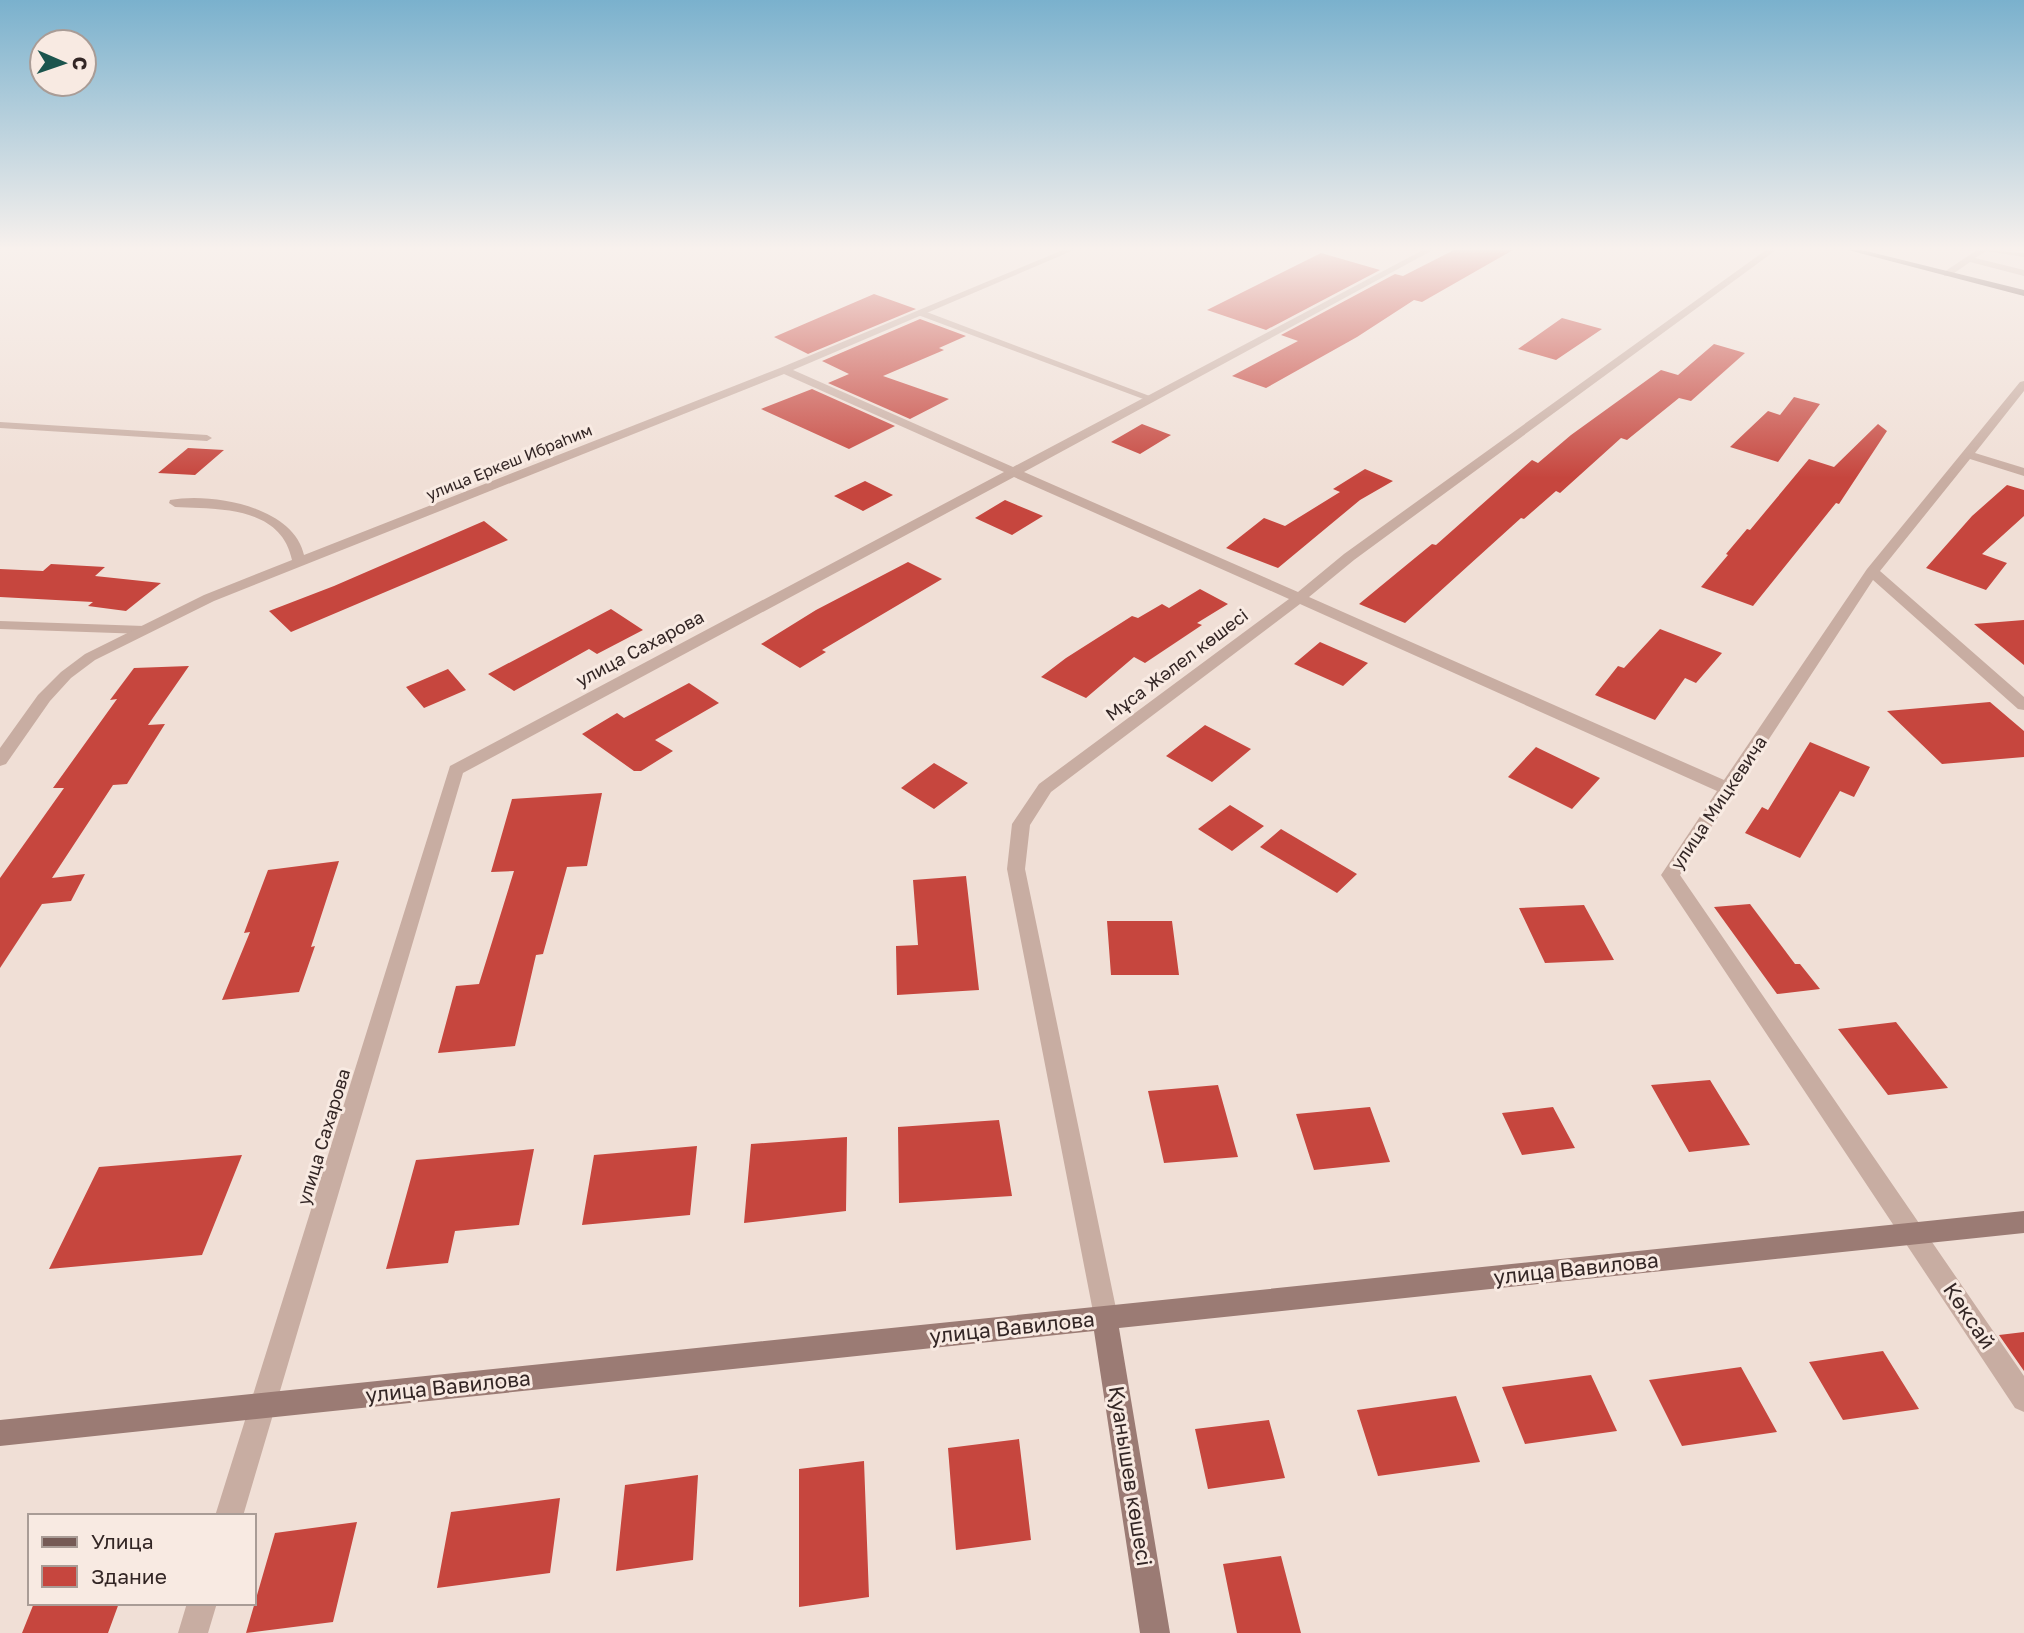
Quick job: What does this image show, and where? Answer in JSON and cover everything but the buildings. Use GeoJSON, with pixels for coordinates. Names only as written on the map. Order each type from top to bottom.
{"type":"FeatureCollection","features":[{"type":"Feature","properties":{"kind":"street","name":"улица Еркеш Ибраһим"},"geometry":{"type":"LineString","coordinates":[[0,760],[44,698],[66,675],[90,657],[209,598],[889,326]]}},
{"type":"Feature","properties":{"kind":"street","name":"улица Сахарова"},"geometry":{"type":"LineString","coordinates":[[230,1514],[456,770],[1285,326]]}},
{"type":"Feature","properties":{"kind":"street","name":"Мұса Жәлел көшесі"},"geometry":{"type":"LineString","coordinates":[[1105,1318],[1016,869],[1021,824],[1045,789],[1300,598],[1349,557],[1667,326]]}},
{"type":"Feature","properties":{"kind":"street"},"geometry":{"type":"LineString","coordinates":[[784,370],[1729,789]]}},
{"type":"Feature","properties":{"kind":"street","name":"улица Мицкевича"},"geometry":{"type":"LineString","coordinates":[[1914,1234],[1670,875],[1872,572],[2024,384]]}},
{"type":"Feature","properties":{"kind":"street"},"geometry":{"type":"LineString","coordinates":[[1966,454],[2024,472]]}},
{"type":"Feature","properties":{"kind":"street"},"geometry":{"type":"LineString","coordinates":[[174,503],[249,510],[276,522],[293,539],[299,562]]}},
{"type":"Feature","properties":{"kind":"street"},"geometry":{"type":"LineString","coordinates":[[1872,572],[2024,705]]}},
{"type":"Feature","properties":{"kind":"street","name":"улица Вавилова"},"geometry":{"type":"LineString","coordinates":[[0,1433],[2024,1222]]}},
{"type":"Feature","properties":{"kind":"street","name":"Көксай"},"geometry":{"type":"LineString","coordinates":[[1914,1234],[2024,1399]]}},
{"type":"Feature","properties":{"kind":"street","name":"Қуанышев көшесі"},"geometry":{"type":"LineString","coordinates":[[1105,1318],[1155,1633]]}},
{"type":"Feature","properties":{"kind":"street"},"geometry":{"type":"LineString","coordinates":[[193,1633],[201,1605]]}},
{"type":"Feature","properties":{"kind":"lane"},"geometry":{"type":"LineString","coordinates":[[957,326],[1150,398]]}},
{"type":"Feature","properties":{"kind":"lane"},"geometry":{"type":"LineString","coordinates":[[0,425],[207,438]]}},
{"type":"Feature","properties":{"kind":"lane"},"geometry":{"type":"LineString","coordinates":[[0,625],[144,630]]}}]}
